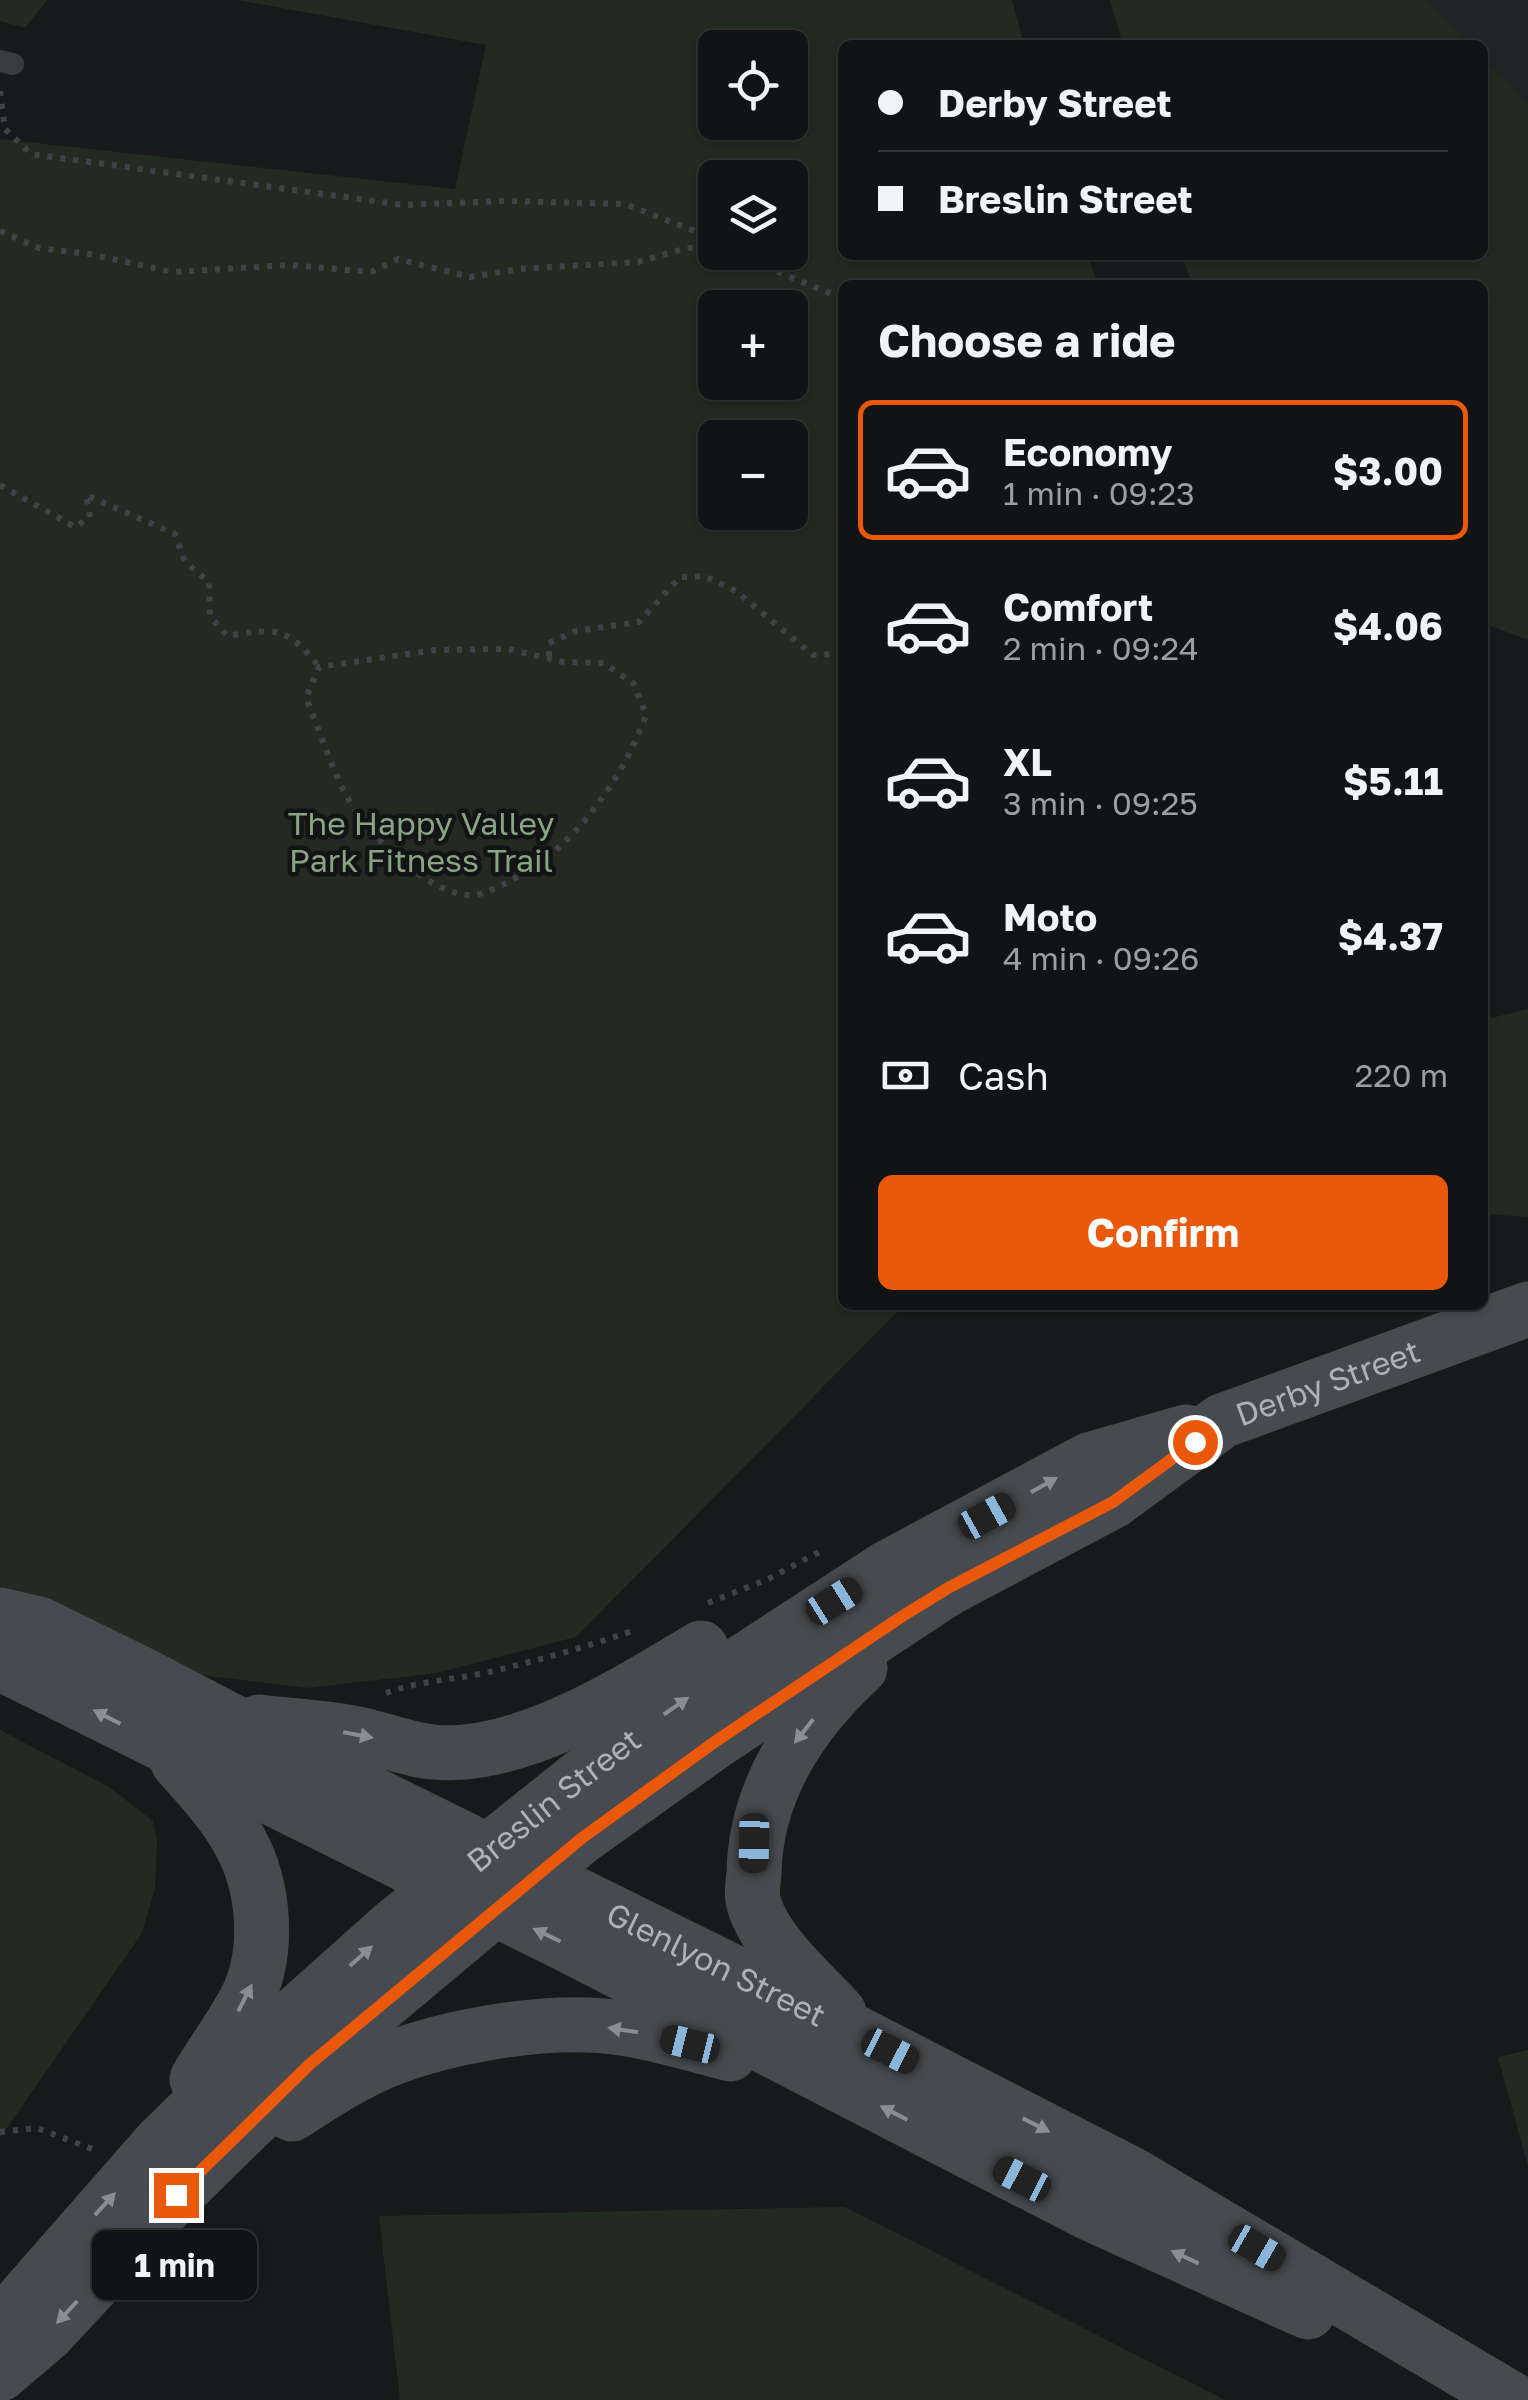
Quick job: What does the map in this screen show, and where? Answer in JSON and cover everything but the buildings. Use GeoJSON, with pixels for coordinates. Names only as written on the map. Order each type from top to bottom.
{"type":"FeatureCollection","features":[{"type":"Feature","properties":{"kind":"main road","name":"Derby Street"},"geometry":{"type":"LineString","coordinates":[[493,1908],[716,1741],[948,1588],[1113,1502],[1222,1421],[1528,1309]]}},
{"type":"Feature","properties":{"kind":"main road","name":"Breslin Street"},"geometry":{"type":"LineString","coordinates":[[0,2334],[20,2302],[160,2142],[262,2044],[445,1885],[670,1710],[886,1568],[1089,1460],[1222,1421]]}},
{"type":"Feature","properties":{"kind":"main road"},"geometry":{"type":"LineString","coordinates":[[226,1718],[357,1733],[433,1752],[484,1749],[548,1730],[612,1701],[738,1627],[886,1568]]}},
{"type":"Feature","properties":{"kind":"main road"},"geometry":{"type":"LineString","coordinates":[[856,2033],[771,1938],[753,1903],[754,1843],[763,1804],[794,1744],[838,1688],[948,1588]]}},
{"type":"Feature","properties":{"kind":"main road","name":"Glenlyon Street"},"geometry":{"type":"LineString","coordinates":[[0,1616],[39,1624],[1130,2174],[1491,2388]]}},
{"type":"Feature","properties":{"kind":"main road","name":"Glenlyon Street"},"geometry":{"type":"LineString","coordinates":[[0,1659],[12,1669],[165,1747],[493,1908],[1089,2213],[1290,2305],[1491,2388]]}},
{"type":"Feature","properties":{"kind":"main road"},"geometry":{"type":"LineString","coordinates":[[160,2142],[246,2000],[257,1974],[262,1940],[257,1888],[242,1845],[223,1814],[165,1747]]}},
{"type":"Feature","properties":{"kind":"main road","name":"Breslin Street"},"geometry":{"type":"LineString","coordinates":[[0,2374],[48,2333],[210,2161],[310,2064],[493,1908]]}},
{"type":"Feature","properties":{"kind":"main road"},"geometry":{"type":"LineString","coordinates":[[210,2161],[279,2124],[334,2086],[393,2058],[526,2028],[590,2024],[657,2036],[820,2076]]}},
{"type":"Feature","properties":{"kind":"path"},"geometry":{"type":"LineString","coordinates":[[0,91],[4,129],[31,154],[403,204],[625,204],[698,232]]}},
{"type":"Feature","properties":{"kind":"path"},"geometry":{"type":"LineString","coordinates":[[0,232],[40,248],[172,272],[290,266],[371,272],[398,259],[470,276],[638,262],[698,248]]}},
{"type":"Feature","properties":{"kind":"path"},"geometry":{"type":"LineString","coordinates":[[773,270],[838,296]]}},
{"type":"Feature","properties":{"kind":"path"},"geometry":{"type":"LineString","coordinates":[[0,485],[74,528],[90,517],[86,496],[175,534],[184,562],[209,582],[210,616],[227,636],[270,629],[300,643],[320,668]]}},
{"type":"Feature","properties":{"kind":"path"},"geometry":{"type":"LineString","coordinates":[[549,656],[549,642],[576,631],[639,622],[680,577],[704,576],[736,591],[814,655],[838,654]]}},
{"type":"Feature","properties":{"kind":"path"},"geometry":{"type":"LineString","coordinates":[[509,648],[563,662],[604,664],[634,684],[646,714],[634,748],[576,834],[531,871],[474,895],[433,885],[383,844],[348,800],[306,698],[320,668],[434,650],[509,648]]}},
{"type":"Feature","properties":{"kind":"path"},"geometry":{"type":"LineString","coordinates":[[0,2132],[37,2128],[101,2152]]}},
{"type":"Feature","properties":{"kind":"shaded area"},"geometry":{"type":"Polygon","coordinates":[[[1426,0],[1528,0],[1528,103],[1488,62],[1488,40],[1466,40],[1426,0]]]}},
{"type":"Feature","properties":{"kind":"green space"},"geometry":{"type":"Polygon","coordinates":[[[0,0],[47,0],[25,28],[0,21],[0,0]]]}},
{"type":"Feature","properties":{"kind":"green space","name":"The Happy Valley Park Fitness Trail"},"geometry":{"type":"Polygon","coordinates":[[[237,0],[1012,0],[1023,40],[838,40],[838,260],[1089,260],[1097,280],[838,280],[838,1310],[899,1310],[576,1637],[437,1673],[308,1688],[175,1672],[0,1586],[0,139],[455,189],[486,45],[237,0]]]}},
{"type":"Feature","properties":{"kind":"green space"},"geometry":{"type":"Polygon","coordinates":[[[1110,0],[1426,0],[1466,40],[1122,40],[1110,0]]]}},
{"type":"Feature","properties":{"kind":"green space"},"geometry":{"type":"Polygon","coordinates":[[[1488,62],[1528,103],[1528,640],[1488,625],[1488,280],[1190,280],[1184,260],[1488,260],[1488,62]]]}},
{"type":"Feature","properties":{"kind":"green space"},"geometry":{"type":"Polygon","coordinates":[[[1528,1009],[1528,1217],[1488,1214],[1488,1019],[1528,1009]]]}},
{"type":"Feature","properties":{"kind":"green space"},"geometry":{"type":"Polygon","coordinates":[[[0,1730],[109,1787],[153,1821],[157,1842],[155,1889],[142,1933],[0,2138],[0,1730]]]}},
{"type":"Feature","properties":{"kind":"green space"},"geometry":{"type":"Polygon","coordinates":[[[1528,2050],[1528,2166],[1498,2057],[1528,2050]]]}},
{"type":"Feature","properties":{"kind":"green space"},"geometry":{"type":"Polygon","coordinates":[[[845,2207],[1225,2400],[400,2400],[379,2216],[845,2207]]]}},
{"type":"Feature","properties":{"kind":"route"},"geometry":{"type":"LineString","coordinates":[[176,2195],[310,2064],[493,1908],[582,1838],[716,1741],[901,1617],[948,1588],[1113,1502],[1195,1442]]}}]}
